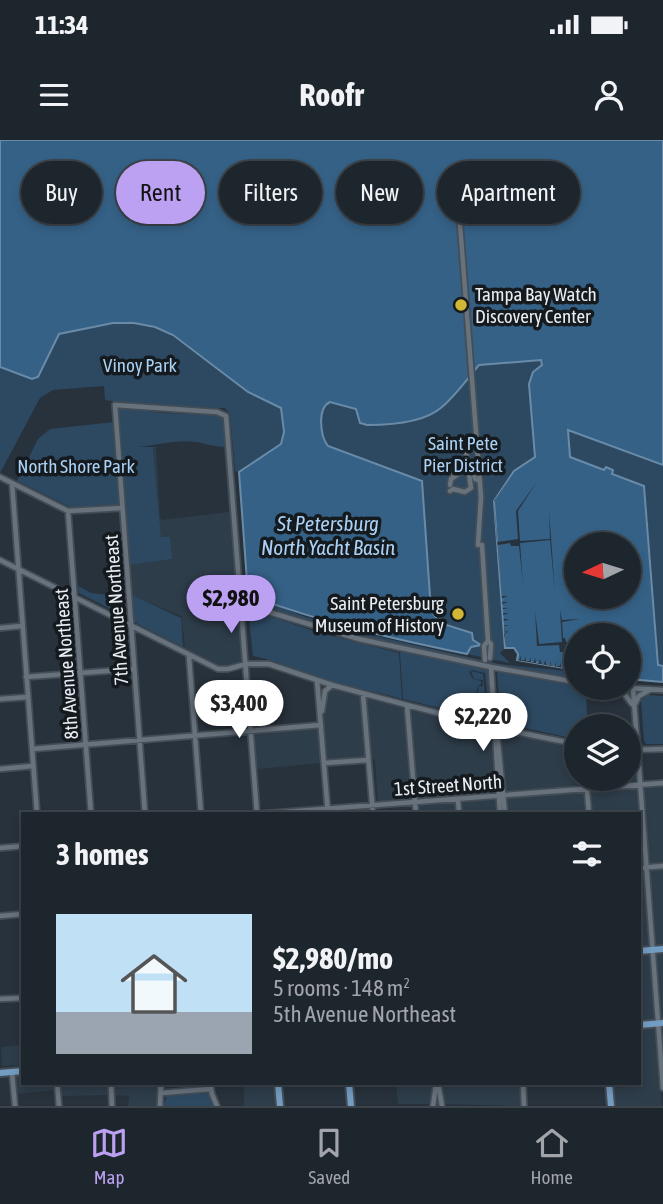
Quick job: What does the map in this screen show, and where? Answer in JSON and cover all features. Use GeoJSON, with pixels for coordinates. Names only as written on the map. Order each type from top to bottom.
{"type":"FeatureCollection","features":[{"type":"Feature","properties":{"kind":"main road"},"geometry":{"type":"LineString","coordinates":[[641,951],[663,949]]}},
{"type":"Feature","properties":{"kind":"main road"},"geometry":{"type":"LineString","coordinates":[[641,1025],[661,1024]]}},
{"type":"Feature","properties":{"kind":"main road"},"geometry":{"type":"LineString","coordinates":[[0,1073],[21,1071]]}},
{"type":"Feature","properties":{"kind":"main road"},"geometry":{"type":"LineString","coordinates":[[278,1085],[280,1106]]}},
{"type":"Feature","properties":{"kind":"main road"},"geometry":{"type":"LineString","coordinates":[[349,1085],[351,1106]]}},
{"type":"Feature","properties":{"kind":"main road"},"geometry":{"type":"LineString","coordinates":[[609,1085],[611,1106]]}},
{"type":"Feature","properties":{"kind":"street"},"geometry":{"type":"LineString","coordinates":[[460,224],[480,481],[482,515],[477,534],[488,641],[484,646],[487,659]]}},
{"type":"Feature","properties":{"kind":"street","name":"7th Avenue Northeast"},"geometry":{"type":"LineString","coordinates":[[145,812],[115,405],[222,413],[226,416],[242,604]]}},
{"type":"Feature","properties":{"kind":"street"},"geometry":{"type":"LineString","coordinates":[[455,476],[451,479],[450,486],[465,492],[471,488],[467,452],[475,479],[480,481]]}},
{"type":"Feature","properties":{"kind":"street"},"geometry":{"type":"LineString","coordinates":[[0,477],[68,511],[122,508]]}},
{"type":"Feature","properties":{"kind":"street"},"geometry":{"type":"LineString","coordinates":[[12,483],[37,812]]}},
{"type":"Feature","properties":{"kind":"street","name":"8th Avenue Northeast"},"geometry":{"type":"LineString","coordinates":[[68,511],[91,812]]}},
{"type":"Feature","properties":{"kind":"street"},"geometry":{"type":"LineString","coordinates":[[0,560],[189,657],[223,670],[246,664],[269,664],[407,706],[564,742]]}},
{"type":"Feature","properties":{"kind":"street"},"geometry":{"type":"LineString","coordinates":[[258,812],[242,604],[358,639],[491,667],[564,679]]}},
{"type":"Feature","properties":{"kind":"street"},"geometry":{"type":"LineString","coordinates":[[0,628],[22,626]]}},
{"type":"Feature","properties":{"kind":"street"},"geometry":{"type":"LineString","coordinates":[[189,657],[201,812]]}},
{"type":"Feature","properties":{"kind":"street"},"geometry":{"type":"LineString","coordinates":[[491,667],[498,788],[501,795]]}},
{"type":"Feature","properties":{"kind":"street"},"geometry":{"type":"LineString","coordinates":[[26,677],[134,668]]}},
{"type":"Feature","properties":{"kind":"street"},"geometry":{"type":"LineString","coordinates":[[317,679],[328,811]]}},
{"type":"Feature","properties":{"kind":"street"},"geometry":{"type":"LineString","coordinates":[[321,723],[323,696],[326,689],[332,685]]}},
{"type":"Feature","properties":{"kind":"street"},"geometry":{"type":"LineString","coordinates":[[641,689],[663,690]]}},
{"type":"Feature","properties":{"kind":"street"},"geometry":{"type":"LineString","coordinates":[[634,709],[639,696],[652,690]]}},
{"type":"Feature","properties":{"kind":"street"},"geometry":{"type":"LineString","coordinates":[[363,694],[373,812]]}},
{"type":"Feature","properties":{"kind":"street"},"geometry":{"type":"LineString","coordinates":[[0,699],[28,697]]}},
{"type":"Feature","properties":{"kind":"street"},"geometry":{"type":"LineString","coordinates":[[630,700],[634,709]]}},
{"type":"Feature","properties":{"kind":"street"},"geometry":{"type":"LineString","coordinates":[[632,700],[634,714]]}},
{"type":"Feature","properties":{"kind":"street"},"geometry":{"type":"LineString","coordinates":[[407,706],[415,812]]}},
{"type":"Feature","properties":{"kind":"street"},"geometry":{"type":"LineString","coordinates":[[32,749],[251,733],[321,723]]}},
{"type":"Feature","properties":{"kind":"street"},"geometry":{"type":"LineString","coordinates":[[496,728],[499,736],[502,812]]}},
{"type":"Feature","properties":{"kind":"street"},"geometry":{"type":"LineString","coordinates":[[641,749],[663,749]]}},
{"type":"Feature","properties":{"kind":"street"},"geometry":{"type":"LineString","coordinates":[[324,763],[368,760]]}},
{"type":"Feature","properties":{"kind":"street"},"geometry":{"type":"LineString","coordinates":[[0,769],[33,766]]}},
{"type":"Feature","properties":{"kind":"street","name":"1st Street North"},"geometry":{"type":"LineString","coordinates":[[641,785],[663,783]]}},
{"type":"Feature","properties":{"kind":"street","name":"1st Street North"},"geometry":{"type":"LineString","coordinates":[[305,812],[564,791]]}},
{"type":"Feature","properties":{"kind":"street"},"geometry":{"type":"LineString","coordinates":[[587,791],[589,812]]}},
{"type":"Feature","properties":{"kind":"street"},"geometry":{"type":"LineString","coordinates":[[640,791],[661,1024],[663,1088]]}},
{"type":"Feature","properties":{"kind":"street"},"geometry":{"type":"LineString","coordinates":[[458,799],[459,812]]}},
{"type":"Feature","properties":{"kind":"street"},"geometry":{"type":"LineString","coordinates":[[0,848],[21,846]]}},
{"type":"Feature","properties":{"kind":"street"},"geometry":{"type":"LineString","coordinates":[[641,868],[663,866]]}},
{"type":"Feature","properties":{"kind":"street"},"geometry":{"type":"LineString","coordinates":[[0,916],[21,914]]}},
{"type":"Feature","properties":{"kind":"street"},"geometry":{"type":"LineString","coordinates":[[0,999],[21,998]]}},
{"type":"Feature","properties":{"kind":"street"},"geometry":{"type":"LineString","coordinates":[[0,1065],[0,1073]]}},
{"type":"Feature","properties":{"kind":"street"},"geometry":{"type":"LineString","coordinates":[[12,1072],[15,1106]]}},
{"type":"Feature","properties":{"kind":"street"},"geometry":{"type":"LineString","coordinates":[[57,1085],[59,1106]]}},
{"type":"Feature","properties":{"kind":"street"},"geometry":{"type":"LineString","coordinates":[[111,1085],[113,1106]]}},
{"type":"Feature","properties":{"kind":"street"},"geometry":{"type":"LineString","coordinates":[[160,1106],[161,1085]]}},
{"type":"Feature","properties":{"kind":"street"},"geometry":{"type":"LineString","coordinates":[[433,1106],[437,1085]]}},
{"type":"Feature","properties":{"kind":"street"},"geometry":{"type":"LineString","coordinates":[[437,1085],[442,1106]]}},
{"type":"Feature","properties":{"kind":"street"},"geometry":{"type":"LineString","coordinates":[[523,1085],[524,1106]]}},
{"type":"Feature","properties":{"kind":"street"},"geometry":{"type":"LineString","coordinates":[[162,1093],[210,1086],[217,1106]]}},
{"type":"Feature","properties":{"kind":"shaded area"},"geometry":{"type":"Polygon","coordinates":[[[153,447],[156,447],[162,520],[229,512],[224,449],[228,447],[244,663],[227,668],[218,667],[133,625],[182,648],[185,646],[181,616],[131,595],[129,565],[172,559],[161,538],[153,447]]]}},
{"type":"Feature","properties":{"kind":"shaded area"},"geometry":{"type":"Polygon","coordinates":[[[338,685],[493,721],[494,725],[409,704],[338,685]]]}},
{"type":"Feature","properties":{"kind":"shaded area"},"geometry":{"type":"Polygon","coordinates":[[[332,687],[361,695],[366,758],[326,761],[323,726],[325,700],[332,687]]]}},
{"type":"Feature","properties":{"kind":"shaded area"},"geometry":{"type":"Polygon","coordinates":[[[366,697],[405,707],[412,800],[378,803],[375,759],[370,759],[366,697]]]}},
{"type":"Feature","properties":{"kind":"shaded area"},"geometry":{"type":"Polygon","coordinates":[[[410,708],[494,729],[496,794],[417,800],[410,708]]]}},
{"type":"Feature","properties":{"kind":"shaded area"},"geometry":{"type":"Polygon","coordinates":[[[319,727],[322,763],[256,769],[253,734],[319,727]]]}},
{"type":"Feature","properties":{"kind":"shaded area"},"geometry":{"type":"Polygon","coordinates":[[[499,730],[564,744],[564,789],[505,793],[499,730]]]}},
{"type":"Feature","properties":{"kind":"shaded area"},"geometry":{"type":"Polygon","coordinates":[[[663,785],[663,864],[648,865],[642,787],[663,785]]]}},
{"type":"Feature","properties":{"kind":"shaded area"},"geometry":{"type":"Polygon","coordinates":[[[585,791],[587,812],[507,812],[505,797],[585,791]]]}},
{"type":"Feature","properties":{"kind":"shaded area"},"geometry":{"type":"Polygon","coordinates":[[[589,791],[638,791],[640,812],[591,812],[589,791]]]}},
{"type":"Feature","properties":{"kind":"shaded area"},"geometry":{"type":"Polygon","coordinates":[[[497,798],[498,812],[461,812],[460,800],[497,798]]]}},
{"type":"Feature","properties":{"kind":"shaded area"},"geometry":{"type":"Polygon","coordinates":[[[456,801],[457,812],[418,812],[417,804],[456,801]]]}},
{"type":"Feature","properties":{"kind":"shaded area"},"geometry":{"type":"Polygon","coordinates":[[[641,826],[644,865],[641,866],[641,826]]]}},
{"type":"Feature","properties":{"kind":"shaded area"},"geometry":{"type":"Polygon","coordinates":[[[663,868],[663,947],[654,948],[649,869],[663,868]]]}},
{"type":"Feature","properties":{"kind":"shaded area"},"geometry":{"type":"Polygon","coordinates":[[[641,869],[644,869],[650,948],[641,949],[641,869]]]}},
{"type":"Feature","properties":{"kind":"shaded area"},"geometry":{"type":"Polygon","coordinates":[[[655,951],[663,951],[663,1022],[660,1022],[655,951]]]}},
{"type":"Feature","properties":{"kind":"shaded area"},"geometry":{"type":"Polygon","coordinates":[[[641,952],[651,952],[656,1022],[641,1023],[641,952]]]}},
{"type":"Feature","properties":{"kind":"shaded area"},"geometry":{"type":"Polygon","coordinates":[[[656,1026],[662,1106],[614,1106],[612,1085],[617,1085],[618,1088],[641,1085],[641,1027],[656,1026]]]}},
{"type":"Feature","properties":{"kind":"shaded area"},"geometry":{"type":"Polygon","coordinates":[[[21,1045],[21,1065],[2,1066],[1,1047],[21,1045]]]}},
{"type":"Feature","properties":{"kind":"shaded area"},"geometry":{"type":"Polygon","coordinates":[[[21,1074],[21,1085],[55,1085],[55,1090],[16,1094],[14,1075],[21,1074]]]}},
{"type":"Feature","properties":{"kind":"shaded area"},"geometry":{"type":"Polygon","coordinates":[[[59,1085],[109,1085],[110,1095],[62,1096],[59,1085]]]}},
{"type":"Feature","properties":{"kind":"shaded area"},"geometry":{"type":"Polygon","coordinates":[[[113,1085],[159,1085],[158,1106],[128,1106],[129,1096],[114,1095],[113,1085]]]}},
{"type":"Feature","properties":{"kind":"shaded area"},"geometry":{"type":"Polygon","coordinates":[[[244,1085],[276,1085],[278,1106],[244,1106],[244,1085]]]}},
{"type":"Feature","properties":{"kind":"shaded area"},"geometry":{"type":"Polygon","coordinates":[[[396,1085],[434,1085],[431,1104],[398,1104],[396,1085]]]}},
{"type":"Feature","properties":{"kind":"shaded area"},"geometry":{"type":"Polygon","coordinates":[[[440,1085],[521,1085],[522,1106],[444,1104],[440,1085]]]}},
{"type":"Feature","properties":{"kind":"green space","name":"Vinoy Park"},"geometry":{"type":"Polygon","coordinates":[[[113,323],[134,323],[164,330],[248,392],[277,404],[282,410],[284,439],[281,444],[239,472],[235,471],[230,414],[225,408],[154,407],[105,400],[104,386],[53,390],[40,398],[0,473],[0,367],[38,377],[59,334],[113,323]]]}},
{"type":"Feature","properties":{"kind":"green space","name":"Saint Pete Pier District"},"geometry":{"type":"Polygon","coordinates":[[[542,360],[542,365],[533,372],[529,384],[535,457],[494,501],[505,648],[500,653],[510,663],[467,654],[471,647],[481,645],[473,640],[472,633],[440,623],[431,611],[421,481],[328,446],[322,429],[322,416],[323,410],[330,402],[356,409],[367,425],[429,416],[477,365],[542,360]]]}},
{"type":"Feature","properties":{"kind":"green space"},"geometry":{"type":"Polygon","coordinates":[[[119,407],[162,413],[219,415],[224,418],[226,447],[182,441],[138,447],[156,447],[153,448],[161,537],[170,537],[172,559],[129,565],[120,450],[126,449],[120,449],[119,407]]]}},
{"type":"Feature","properties":{"kind":"green space","name":"North Shore Park"},"geometry":{"type":"Polygon","coordinates":[[[114,422],[120,502],[118,505],[72,508],[17,481],[38,439],[50,429],[114,422]]]}},
{"type":"Feature","properties":{"kind":"green space"},"geometry":{"type":"Polygon","coordinates":[[[568,429],[663,465],[663,666],[659,665],[645,487],[570,457],[568,429]]]}},
{"type":"Feature","properties":{"kind":"green space"},"geometry":{"type":"Polygon","coordinates":[[[78,586],[91,593],[109,595],[125,609],[126,617],[79,593],[78,586]]]}},
{"type":"Feature","properties":{"kind":"green space"},"geometry":{"type":"Polygon","coordinates":[[[243,594],[353,631],[499,664],[564,671],[564,678],[359,637],[244,602],[243,594]]]}},
{"type":"Feature","properties":{"kind":"green space"},"geometry":{"type":"Polygon","coordinates":[[[132,595],[181,618],[183,647],[134,622],[132,595]]]}},
{"type":"Feature","properties":{"kind":"green space"},"geometry":{"type":"Polygon","coordinates":[[[248,609],[317,632],[399,653],[402,699],[332,682],[253,656],[248,609]]]}},
{"type":"Feature","properties":{"kind":"green space"},"geometry":{"type":"Polygon","coordinates":[[[278,618],[358,641],[489,669],[493,721],[403,699],[400,652],[318,631],[278,618]],[[472,670],[469,672],[473,679],[481,681],[481,684],[475,698],[464,700],[461,709],[486,717],[489,715],[485,673],[472,670]]]}},
{"type":"Feature","properties":{"kind":"green space"},"geometry":{"type":"Polygon","coordinates":[[[471,671],[483,674],[487,715],[462,710],[466,701],[476,699],[479,686],[483,686],[483,680],[474,679],[471,671]]]}},
{"type":"Feature","properties":{"kind":"green space"},"geometry":{"type":"Polygon","coordinates":[[[497,673],[564,683],[564,700],[586,700],[587,714],[564,714],[564,736],[501,723],[497,673]]]}},
{"type":"Feature","properties":{"kind":"green space"},"geometry":{"type":"Polygon","coordinates":[[[649,695],[663,696],[663,744],[646,744],[644,741],[641,700],[649,695]]]}},
{"type":"Feature","properties":{"kind":"green space"},"geometry":{"type":"Polygon","coordinates":[[[208,1093],[214,1106],[163,1106],[167,1096],[208,1093]]]}},
{"type":"Feature","properties":{"kind":"water","name":"St Petersburg North Yacht Basin"},"geometry":{"type":"Polygon","coordinates":[[[0,140],[663,140],[663,465],[568,430],[570,457],[604,470],[606,467],[613,470],[612,474],[644,486],[658,665],[663,666],[663,682],[641,680],[641,623],[564,623],[564,668],[517,660],[518,654],[514,648],[505,648],[494,501],[514,471],[535,457],[529,384],[533,372],[542,365],[541,360],[479,365],[442,407],[416,420],[367,425],[360,423],[356,409],[330,402],[323,410],[322,429],[328,446],[422,481],[431,611],[440,623],[472,633],[473,640],[481,645],[471,647],[467,654],[357,629],[248,595],[239,472],[281,444],[284,432],[281,408],[248,392],[173,335],[155,327],[134,323],[113,323],[59,334],[38,377],[32,379],[0,367],[0,140]]]}},
{"type":"Feature","properties":{"kind":"pier"},"geometry":{"type":"Polygon","coordinates":[[[536,483],[518,511],[520,541],[550,539],[549,510],[555,593],[550,540],[520,543],[523,584],[519,546],[511,546],[510,543],[498,545],[502,596],[508,596],[502,599],[497,542],[518,539],[516,511],[536,483]]]}},
{"type":"Feature","properties":{"kind":"pier"},"geometry":{"type":"Polygon","coordinates":[[[560,610],[562,620],[580,619],[562,622],[564,667],[563,652],[560,652],[559,645],[537,646],[535,611],[539,644],[562,642],[560,610]]]}},
{"type":"Feature","properties":{"kind":"pier"},"geometry":{"type":"Polygon","coordinates":[[[521,655],[521,660],[525,660],[526,656],[526,661],[530,661],[531,657],[531,662],[534,662],[535,658],[536,663],[539,663],[540,659],[541,663],[544,664],[545,660],[546,664],[550,665],[550,661],[551,665],[555,666],[556,661],[556,666],[560,666],[561,662],[561,667],[564,668],[517,660],[521,655]]]}},
{"type":"Feature","properties":{"kind":"place","name":"Tampa Bay Watch Discovery Center"},"geometry":{"type":"Point","coordinates":[461,305]}},
{"type":"Feature","properties":{"kind":"place","name":"Saint Petersburg Museum of History"},"geometry":{"type":"Point","coordinates":[458,614]}}]}
